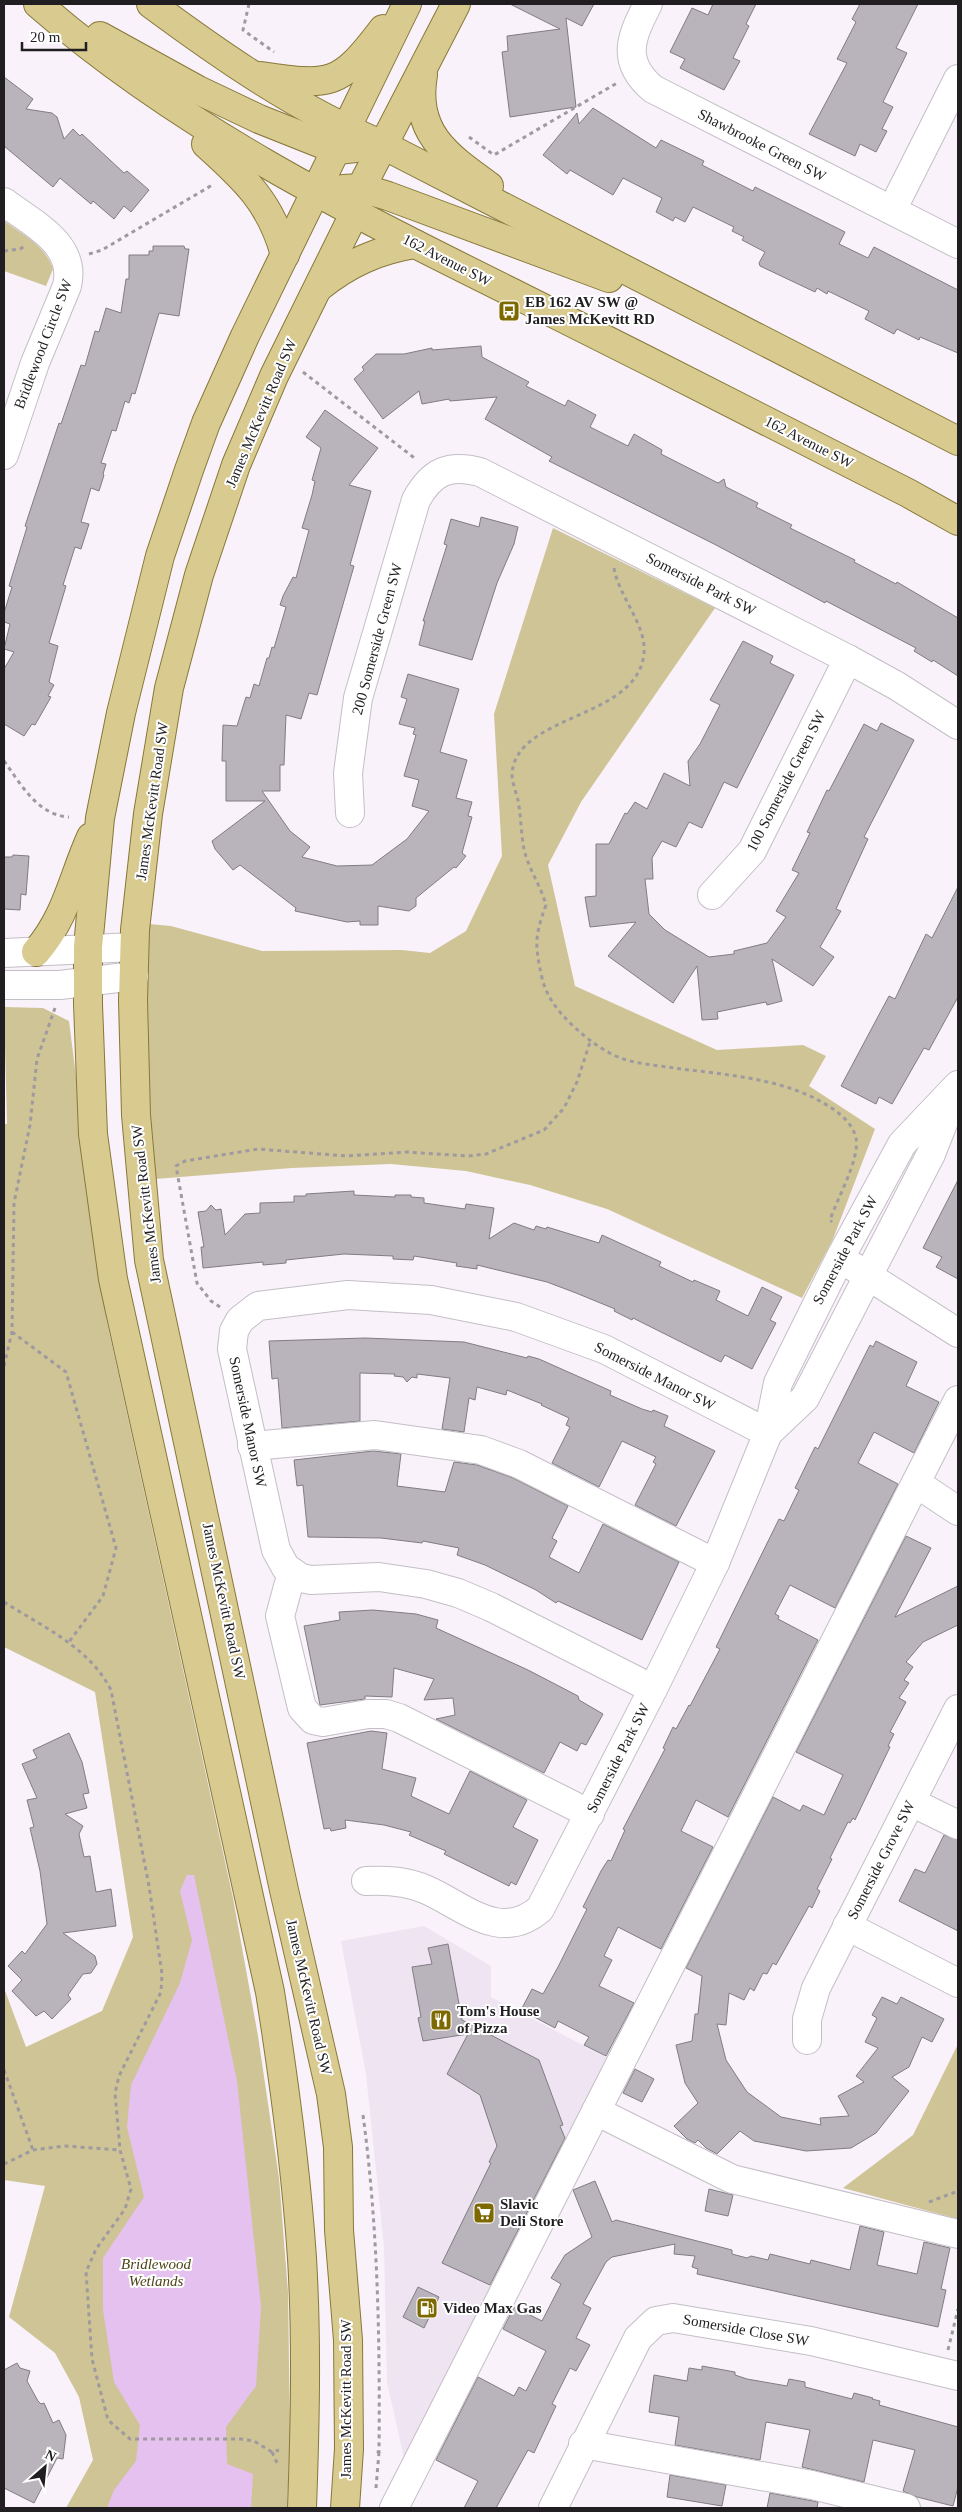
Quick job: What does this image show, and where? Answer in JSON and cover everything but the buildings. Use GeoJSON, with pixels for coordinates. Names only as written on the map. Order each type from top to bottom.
{"type":"FeatureCollection","features":[{"type":"Feature","properties":{"kind":"main road"},"geometry":{"type":"LineString","coordinates":[[38,4],[63,26],[170,105],[230,144],[316,192],[358,200],[700,309]]}},
{"type":"Feature","properties":{"kind":"main road"},"geometry":{"type":"LineString","coordinates":[[48,4],[132,54],[206,94],[259,119],[341,140],[383,146],[958,441]]}},
{"type":"Feature","properties":{"kind":"main road"},"geometry":{"type":"LineString","coordinates":[[151,4],[291,99],[341,140]]}},
{"type":"Feature","properties":{"kind":"main road"},"geometry":{"type":"LineString","coordinates":[[255,76],[310,83],[341,75],[368,49],[402,4]]}},
{"type":"Feature","properties":{"kind":"main road"},"geometry":{"type":"LineString","coordinates":[[302,2508],[306,2367],[302,2258],[286,2100],[270,1992],[113,1279],[94,1134],[88,948],[100,818],[121,713],[169,530],[206,423],[245,336],[407,4]]}},
{"type":"Feature","properties":{"kind":"main road","name":"James McKevitt Road SW"},"geometry":{"type":"LineString","coordinates":[[345,2508],[349,2449],[348,2340],[339,2230],[338,2147],[331,2094],[284,1890],[149,1260],[136,1115],[134,946],[148,814],[157,755],[169,688],[199,575],[240,456],[274,376],[383,146],[456,4]]}},
{"type":"Feature","properties":{"kind":"main road"},"geometry":{"type":"LineString","coordinates":[[425,62],[420,90],[420,107],[428,128],[456,161],[533,222]]}},
{"type":"Feature","properties":{"kind":"main road"},"geometry":{"type":"LineString","coordinates":[[170,105],[198,137],[236,171],[263,201],[279,232],[285,255]]}},
{"type":"Feature","properties":{"kind":"main road","name":"162 Avenue SW"},"geometry":{"type":"LineString","coordinates":[[358,200],[415,244],[673,373],[908,493],[958,521]]}},
{"type":"Feature","properties":{"kind":"main road"},"geometry":{"type":"LineString","coordinates":[[314,291],[337,273],[368,256],[415,244]]}},
{"type":"Feature","properties":{"kind":"main road"},"geometry":{"type":"LineString","coordinates":[[36,952],[60,918],[80,862],[100,818]]}},
{"type":"Feature","properties":{"kind":"street"},"geometry":{"type":"LineString","coordinates":[[636,71],[631,46],[634,32],[648,4]]}},
{"type":"Feature","properties":{"kind":"street","name":"Shawbrooke Green SW"},"geometry":{"type":"LineString","coordinates":[[636,71],[645,82],[661,94],[958,244]]}},
{"type":"Feature","properties":{"kind":"street"},"geometry":{"type":"LineString","coordinates":[[892,210],[958,78]]}},
{"type":"Feature","properties":{"kind":"street","name":"Bridlewood Circle SW"},"geometry":{"type":"LineString","coordinates":[[4,202],[58,243],[69,261],[70,274],[4,455]]}},
{"type":"Feature","properties":{"kind":"street","name":"Somerside Park SW"},"geometry":{"type":"LineString","coordinates":[[437,475],[455,469],[480,472],[848,659],[897,686],[958,725]]}},
{"type":"Feature","properties":{"kind":"street","name":"200 Somerside Green SW"},"geometry":{"type":"LineString","coordinates":[[350,813],[348,772],[358,698],[416,500],[429,480],[437,475]]}},
{"type":"Feature","properties":{"kind":"street","name":"100 Somerside Green SW"},"geometry":{"type":"LineString","coordinates":[[712,895],[752,851],[848,659]]}},
{"type":"Feature","properties":{"kind":"street"},"geometry":{"type":"LineString","coordinates":[[4,953],[134,946]]}},
{"type":"Feature","properties":{"kind":"street"},"geometry":{"type":"LineString","coordinates":[[4,985],[60,985],[134,976]]}},
{"type":"Feature","properties":{"kind":"street","name":"Somerside Park SW"},"geometry":{"type":"LineString","coordinates":[[366,1881],[404,1882],[426,1889],[496,1924],[520,1922],[540,1909],[590,1814],[715,1563],[768,1433],[778,1383],[840,1258],[902,1144],[958,1085]]}},
{"type":"Feature","properties":{"kind":"street","name":"Somerside Park SW"},"geometry":{"type":"LineString","coordinates":[[768,1433],[805,1398],[931,1154],[958,1085]]}},
{"type":"Feature","properties":{"kind":"street"},"geometry":{"type":"LineString","coordinates":[[840,1258],[958,1333]]}},
{"type":"Feature","properties":{"kind":"street","name":"Somerside Manor SW"},"geometry":{"type":"LineString","coordinates":[[292,1572],[286,1568],[276,1550],[232,1349],[234,1331],[240,1320],[258,1306],[272,1302],[348,1295],[431,1300],[464,1305],[516,1317],[604,1350],[768,1433]]}},
{"type":"Feature","properties":{"kind":"street"},"geometry":{"type":"LineString","coordinates":[[385,2499],[596,2111],[958,1400]]}},
{"type":"Feature","properties":{"kind":"street"},"geometry":{"type":"LineString","coordinates":[[252,1446],[374,1435],[481,1450],[519,1464],[715,1563]]}},
{"type":"Feature","properties":{"kind":"street"},"geometry":{"type":"LineString","coordinates":[[916,1483],[958,1511]]}},
{"type":"Feature","properties":{"kind":"street"},"geometry":{"type":"LineString","coordinates":[[590,1814],[399,1718],[386,1714],[368,1714],[323,1722],[306,1715],[299,1702],[280,1616],[292,1572],[311,1580],[379,1577],[426,1584],[458,1593],[491,1607],[653,1689]]}},
{"type":"Feature","properties":{"kind":"street","name":"Somerside Grove SW"},"geometry":{"type":"LineString","coordinates":[[958,1709],[847,1926],[958,1983]]}},
{"type":"Feature","properties":{"kind":"street"},"geometry":{"type":"LineString","coordinates":[[911,1802],[958,1825]]}},
{"type":"Feature","properties":{"kind":"street"},"geometry":{"type":"LineString","coordinates":[[807,2040],[807,2019],[816,1988],[847,1926]]}},
{"type":"Feature","properties":{"kind":"street"},"geometry":{"type":"LineString","coordinates":[[596,2111],[732,2179],[958,2234]]}},
{"type":"Feature","properties":{"kind":"street","name":"Somerside Close SW"},"geometry":{"type":"LineString","coordinates":[[552,2508],[638,2338],[651,2325],[666,2319],[673,2318],[812,2341],[950,2374]]}},
{"type":"Feature","properties":{"kind":"street"},"geometry":{"type":"LineString","coordinates":[[583,2444],[812,2485],[906,2508]]}},
{"type":"Feature","properties":{"kind":"path"},"geometry":{"type":"LineString","coordinates":[[249,4],[243,30],[275,53]]}},
{"type":"Feature","properties":{"kind":"path"},"geometry":{"type":"LineString","coordinates":[[463,133],[494,155],[636,71]]}},
{"type":"Feature","properties":{"kind":"path"},"geometry":{"type":"LineString","coordinates":[[69,261],[102,250],[216,182]]}},
{"type":"Feature","properties":{"kind":"path"},"geometry":{"type":"LineString","coordinates":[[303,372],[404,450]]}},
{"type":"Feature","properties":{"kind":"path"},"geometry":{"type":"LineString","coordinates":[[622,544],[613,562],[614,569],[616,582],[639,628],[645,651],[641,668],[630,686],[623,691],[609,700],[546,730],[526,747],[516,759],[512,776],[523,827],[524,849],[546,905],[536,932],[537,956],[546,995],[563,1016],[590,1042],[619,1057],[646,1064],[769,1083],[799,1091],[841,1114],[852,1127],[856,1140],[850,1170],[830,1220],[834,1225]]}},
{"type":"Feature","properties":{"kind":"path"},"geometry":{"type":"LineString","coordinates":[[4,761],[43,809],[57,816],[69,817]]}},
{"type":"Feature","properties":{"kind":"path"},"geometry":{"type":"LineString","coordinates":[[4,1366],[12,1332],[14,1203],[30,1126],[37,1059],[55,1007]]}},
{"type":"Feature","properties":{"kind":"path"},"geometry":{"type":"LineString","coordinates":[[240,1320],[211,1301],[198,1283],[176,1166],[185,1161],[258,1149],[347,1156],[407,1152],[468,1156],[486,1154],[544,1130],[564,1108],[577,1082],[590,1042]]}},
{"type":"Feature","properties":{"kind":"path"},"geometry":{"type":"LineString","coordinates":[[12,1332],[66,1372],[116,1548],[103,1596],[69,1642]]}},
{"type":"Feature","properties":{"kind":"path"},"geometry":{"type":"LineString","coordinates":[[4,1602],[69,1642],[101,1671],[111,1690],[149,1886],[162,1974],[160,1992],[119,2076],[115,2094],[120,2150],[131,2189],[124,2209],[96,2249],[86,2272],[92,2359],[108,2420],[130,2438],[240,2439],[254,2441],[272,2452],[287,2448]]}},
{"type":"Feature","properties":{"kind":"path"},"geometry":{"type":"LineString","coordinates":[[4,2070],[33,2150]]}},
{"type":"Feature","properties":{"kind":"path"},"geometry":{"type":"LineString","coordinates":[[363,2115],[376,2274],[380,2367],[379,2452],[385,2499]]}},
{"type":"Feature","properties":{"kind":"path"},"geometry":{"type":"LineString","coordinates":[[4,2164],[33,2150],[66,2146],[120,2150]]}},
{"type":"Feature","properties":{"kind":"path"},"geometry":{"type":"LineString","coordinates":[[950,2374],[958,2309]]}},
{"type":"Feature","properties":{"kind":"path"},"geometry":{"type":"LineString","coordinates":[[371,2451],[379,2452]]}},
{"type":"Feature","properties":{"kind":"shaded area"},"geometry":{"type":"Polygon","coordinates":[[[187,1875],[194,1875],[237,2081],[261,2306],[256,2386],[226,2427],[227,2464],[253,2474],[251,2508],[107,2508],[114,2490],[136,2461],[140,2425],[114,2382],[103,2310],[103,2258],[144,2197],[127,2127],[131,2085],[180,1983],[192,1940],[180,1891],[187,1875]]]}},
{"type":"Feature","properties":{"kind":"shaded area"},"geometry":{"type":"Polygon","coordinates":[[[424,1926],[491,1966],[491,1997],[613,2061],[406,2467],[387,2382],[384,2246],[366,2074],[341,1941],[424,1926]]]}},
{"type":"Feature","properties":{"kind":"green space"},"geometry":{"type":"Polygon","coordinates":[[[4,221],[33,241],[50,261],[53,269],[46,286],[4,271],[4,221]]]}},
{"type":"Feature","properties":{"kind":"green space"},"geometry":{"type":"Polygon","coordinates":[[[553,528],[715,608],[581,802],[548,865],[575,986],[717,1050],[803,1045],[826,1056],[809,1086],[875,1129],[833,1239],[802,1298],[607,1209],[530,1185],[466,1171],[391,1164],[292,1168],[155,1179],[148,1052],[149,924],[171,926],[262,951],[402,950],[430,953],[466,931],[502,856],[494,714],[553,528]]]}},
{"type":"Feature","properties":{"kind":"green space","name":"Bridlewood Wetlands"},"geometry":{"type":"Polygon","coordinates":[[[4,1007],[43,1008],[69,1021],[107,1322],[233,1898],[258,2036],[279,2178],[288,2292],[290,2435],[287,2508],[66,2508],[93,2460],[79,2397],[55,2353],[9,2317],[45,2186],[4,2180],[4,1988],[26,2047],[102,2011],[133,1937],[95,1692],[4,1647],[4,1124],[7,1124],[4,1007]]]}},
{"type":"Feature","properties":{"kind":"green space"},"geometry":{"type":"Polygon","coordinates":[[[958,2044],[958,2219],[843,2188],[913,2135],[958,2044]]]}},
{"type":"Feature","properties":{"kind":"place","name":"EB 162 AV SW @ James McKevitt RD"},"geometry":{"type":"Point","coordinates":[509,311]}},
{"type":"Feature","properties":{"kind":"place","name":"Tom's House of Pizza"},"geometry":{"type":"Point","coordinates":[441,2020]}},
{"type":"Feature","properties":{"kind":"place","name":"Slavic Deli Store"},"geometry":{"type":"Point","coordinates":[484,2213]}},
{"type":"Feature","properties":{"kind":"place","name":"Video Max Gas"},"geometry":{"type":"Point","coordinates":[427,2308]}}]}
